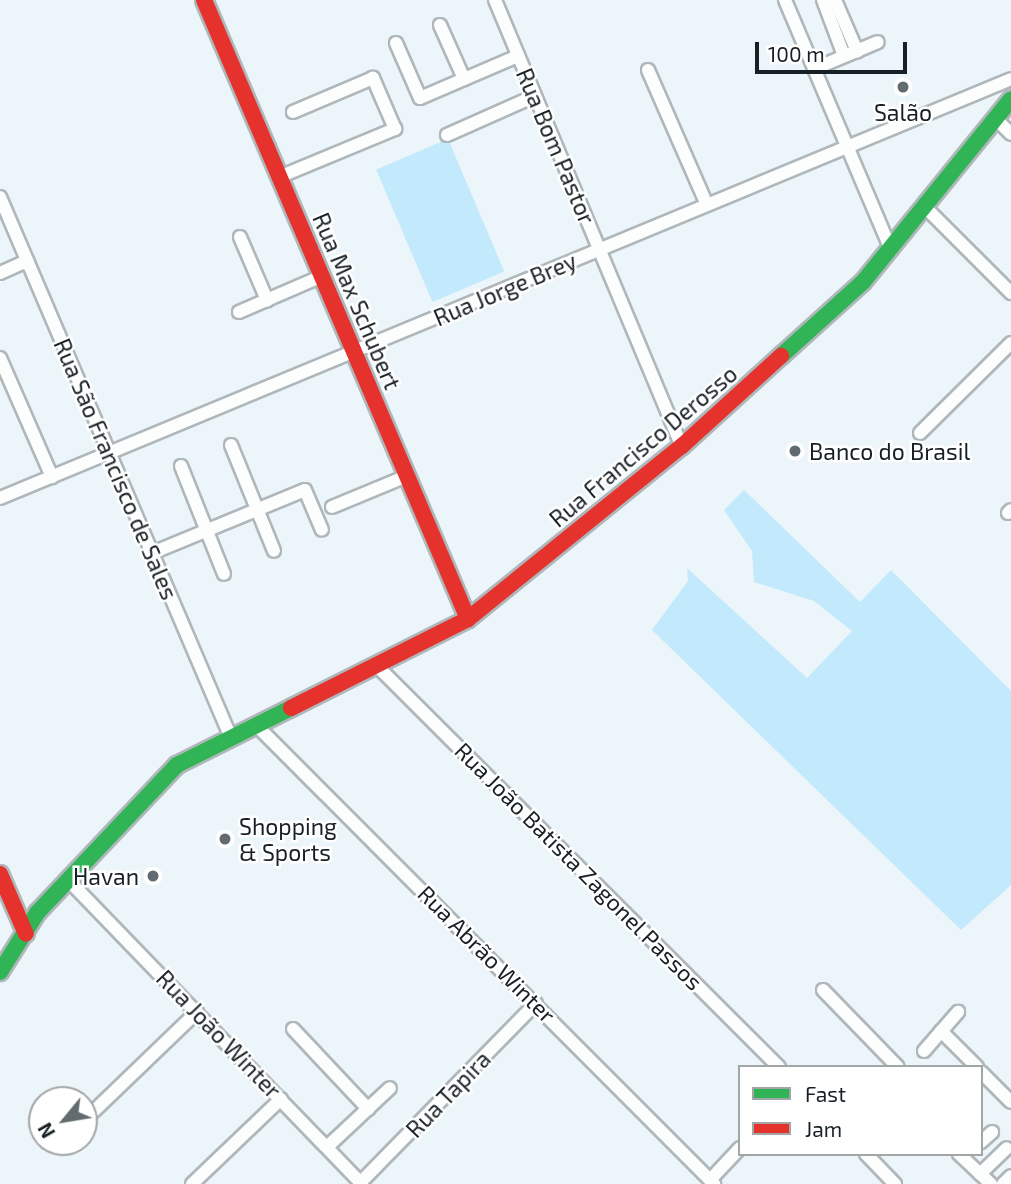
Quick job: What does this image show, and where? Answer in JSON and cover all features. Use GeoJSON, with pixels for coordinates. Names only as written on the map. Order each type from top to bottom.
{"type":"FeatureCollection","features":[{"type":"Feature","properties":{"kind":"main road","name":"Rua Max Schubert"},"geometry":{"type":"LineString","coordinates":[[204,0],[467,619]]}},
{"type":"Feature","properties":{"kind":"main road","name":"Rua Francisco Derosso"},"geometry":{"type":"LineString","coordinates":[[0,972],[37,913],[162,778],[196,753],[232,740],[467,619],[682,446],[850,295],[891,250],[1011,99]]}},
{"type":"Feature","properties":{"kind":"main road","name":"Rua Francisco Derosso"},"geometry":{"type":"LineString","coordinates":[[26,934],[75,887],[169,786],[232,740]]}},
{"type":"Feature","properties":{"kind":"main road"},"geometry":{"type":"LineString","coordinates":[[0,874],[26,934]]}},
{"type":"Feature","properties":{"kind":"street","name":"Rua Bom Pastor"},"geometry":{"type":"LineString","coordinates":[[495,0],[682,446]]}},
{"type":"Feature","properties":{"kind":"street"},"geometry":{"type":"LineString","coordinates":[[785,0],[891,250]]}},
{"type":"Feature","properties":{"kind":"street"},"geometry":{"type":"LineString","coordinates":[[823,0],[844,56]]}},
{"type":"Feature","properties":{"kind":"street"},"geometry":{"type":"LineString","coordinates":[[835,0],[857,51]]}},
{"type":"Feature","properties":{"kind":"street"},"geometry":{"type":"LineString","coordinates":[[440,25],[464,79]]}},
{"type":"Feature","properties":{"kind":"street"},"geometry":{"type":"LineString","coordinates":[[814,69],[878,42]]}},
{"type":"Feature","properties":{"kind":"street"},"geometry":{"type":"LineString","coordinates":[[396,44],[420,98],[518,56]]}},
{"type":"Feature","properties":{"kind":"street"},"geometry":{"type":"LineString","coordinates":[[648,70],[707,205]]}},
{"type":"Feature","properties":{"kind":"street"},"geometry":{"type":"LineString","coordinates":[[279,177],[395,129],[373,78],[293,112]]}},
{"type":"Feature","properties":{"kind":"street","name":"Rua Jorge Brey"},"geometry":{"type":"LineString","coordinates":[[0,498],[1011,79]]}},
{"type":"Feature","properties":{"kind":"street"},"geometry":{"type":"LineString","coordinates":[[447,135],[535,96]]}},
{"type":"Feature","properties":{"kind":"street"},"geometry":{"type":"LineString","coordinates":[[996,119],[1011,134]]}},
{"type":"Feature","properties":{"kind":"street","name":"Rua São Francisco de Sales"},"geometry":{"type":"LineString","coordinates":[[0,197],[232,740]]}},
{"type":"Feature","properties":{"kind":"street"},"geometry":{"type":"LineString","coordinates":[[925,207],[1011,293]]}},
{"type":"Feature","properties":{"kind":"street"},"geometry":{"type":"LineString","coordinates":[[240,237],[267,300]]}},
{"type":"Feature","properties":{"kind":"street"},"geometry":{"type":"LineString","coordinates":[[0,273],[27,261]]}},
{"type":"Feature","properties":{"kind":"street"},"geometry":{"type":"LineString","coordinates":[[239,312],[322,276]]}},
{"type":"Feature","properties":{"kind":"street"},"geometry":{"type":"LineString","coordinates":[[920,433],[1011,343]]}},
{"type":"Feature","properties":{"kind":"street"},"geometry":{"type":"LineString","coordinates":[[0,358],[52,477]]}},
{"type":"Feature","properties":{"kind":"street"},"geometry":{"type":"LineString","coordinates":[[231,445],[274,551]]}},
{"type":"Feature","properties":{"kind":"street"},"geometry":{"type":"LineString","coordinates":[[181,466],[224,574]]}},
{"type":"Feature","properties":{"kind":"street"},"geometry":{"type":"LineString","coordinates":[[332,507],[407,476]]}},
{"type":"Feature","properties":{"kind":"street"},"geometry":{"type":"LineString","coordinates":[[152,553],[305,490],[322,530]]}},
{"type":"Feature","properties":{"kind":"street","name":"Rua João Batista Zagonel Passos"},"geometry":{"type":"LineString","coordinates":[[377,666],[777,1065]]}},
{"type":"Feature","properties":{"kind":"street","name":"Rua Abrão Winter"},"geometry":{"type":"LineString","coordinates":[[258,727],[712,1182]]}},
{"type":"Feature","properties":{"kind":"street","name":"Rua João Winter"},"geometry":{"type":"LineString","coordinates":[[75,887],[360,1183]]}},
{"type":"Feature","properties":{"kind":"street"},"geometry":{"type":"LineString","coordinates":[[823,990],[896,1065]]}},
{"type":"Feature","properties":{"kind":"street","name":"Rua Tapira"},"geometry":{"type":"LineString","coordinates":[[360,1183],[536,1003]]}},
{"type":"Feature","properties":{"kind":"street"},"geometry":{"type":"LineString","coordinates":[[98,1107],[197,1012]]}},
{"type":"Feature","properties":{"kind":"street"},"geometry":{"type":"LineString","coordinates":[[924,1051],[958,1012]]}},
{"type":"Feature","properties":{"kind":"street"},"geometry":{"type":"LineString","coordinates":[[293,1030],[368,1109]]}},
{"type":"Feature","properties":{"kind":"street"},"geometry":{"type":"LineString","coordinates":[[941,1031],[974,1065]]}},
{"type":"Feature","properties":{"kind":"street"},"geometry":{"type":"LineString","coordinates":[[983,1074],[1011,1102]]}},
{"type":"Feature","properties":{"kind":"street"},"geometry":{"type":"LineString","coordinates":[[327,1147],[390,1088]]}},
{"type":"Feature","properties":{"kind":"street"},"geometry":{"type":"LineString","coordinates":[[192,1184],[281,1099]]}},
{"type":"Feature","properties":{"kind":"street"},"geometry":{"type":"LineString","coordinates":[[983,1140],[992,1132]]}},
{"type":"Feature","properties":{"kind":"street"},"geometry":{"type":"LineString","coordinates":[[980,1174],[1007,1148]]}},
{"type":"Feature","properties":{"kind":"street"},"geometry":{"type":"LineString","coordinates":[[712,1182],[738,1150]]}},
{"type":"Feature","properties":{"kind":"street"},"geometry":{"type":"LineString","coordinates":[[868,1156],[895,1184]]}},
{"type":"Feature","properties":{"kind":"street"},"geometry":{"type":"LineString","coordinates":[[964,1156],[991,1184]]}},
{"type":"Feature","properties":{"kind":"street"},"geometry":{"type":"LineString","coordinates":[[1003,1184],[1011,1176]]}},
{"type":"Feature","properties":{"kind":"shaded area"},"geometry":{"type":"Polygon","coordinates":[[[448,139],[504,272],[432,302],[376,169],[448,139]]]}},
{"type":"Feature","properties":{"kind":"shaded area"},"geometry":{"type":"Polygon","coordinates":[[[744,490],[860,602],[891,570],[1011,691],[1011,885],[961,930],[652,630],[688,581],[687,568],[807,678],[852,631],[814,601],[754,582],[752,551],[724,510],[744,490]]]}},
{"type":"Feature","properties":{"kind":"traffic: fast"},"geometry":{"type":"LineString","coordinates":[[781,356],[863,282],[1011,99]]}},
{"type":"Feature","properties":{"kind":"traffic: fast"},"geometry":{"type":"LineString","coordinates":[[0,972],[37,913],[177,765],[291,708]]}},
{"type":"Feature","properties":{"kind":"traffic: jam"},"geometry":{"type":"LineString","coordinates":[[204,0],[468,619]]}},
{"type":"Feature","properties":{"kind":"traffic: jam"},"geometry":{"type":"LineString","coordinates":[[291,708],[468,619],[682,446],[781,356]]}},
{"type":"Feature","properties":{"kind":"traffic: jam"},"geometry":{"type":"LineString","coordinates":[[0,874],[26,934]]}},
{"type":"Feature","properties":{"kind":"place","name":"Salão"},"geometry":{"type":"Point","coordinates":[903,87]}},
{"type":"Feature","properties":{"kind":"place","name":"Banco do Brasil"},"geometry":{"type":"Point","coordinates":[795,451]}},
{"type":"Feature","properties":{"kind":"place","name":"Shopping & Sports"},"geometry":{"type":"Point","coordinates":[225,839]}},
{"type":"Feature","properties":{"kind":"place","name":"Havan"},"geometry":{"type":"Point","coordinates":[153,876]}}]}
